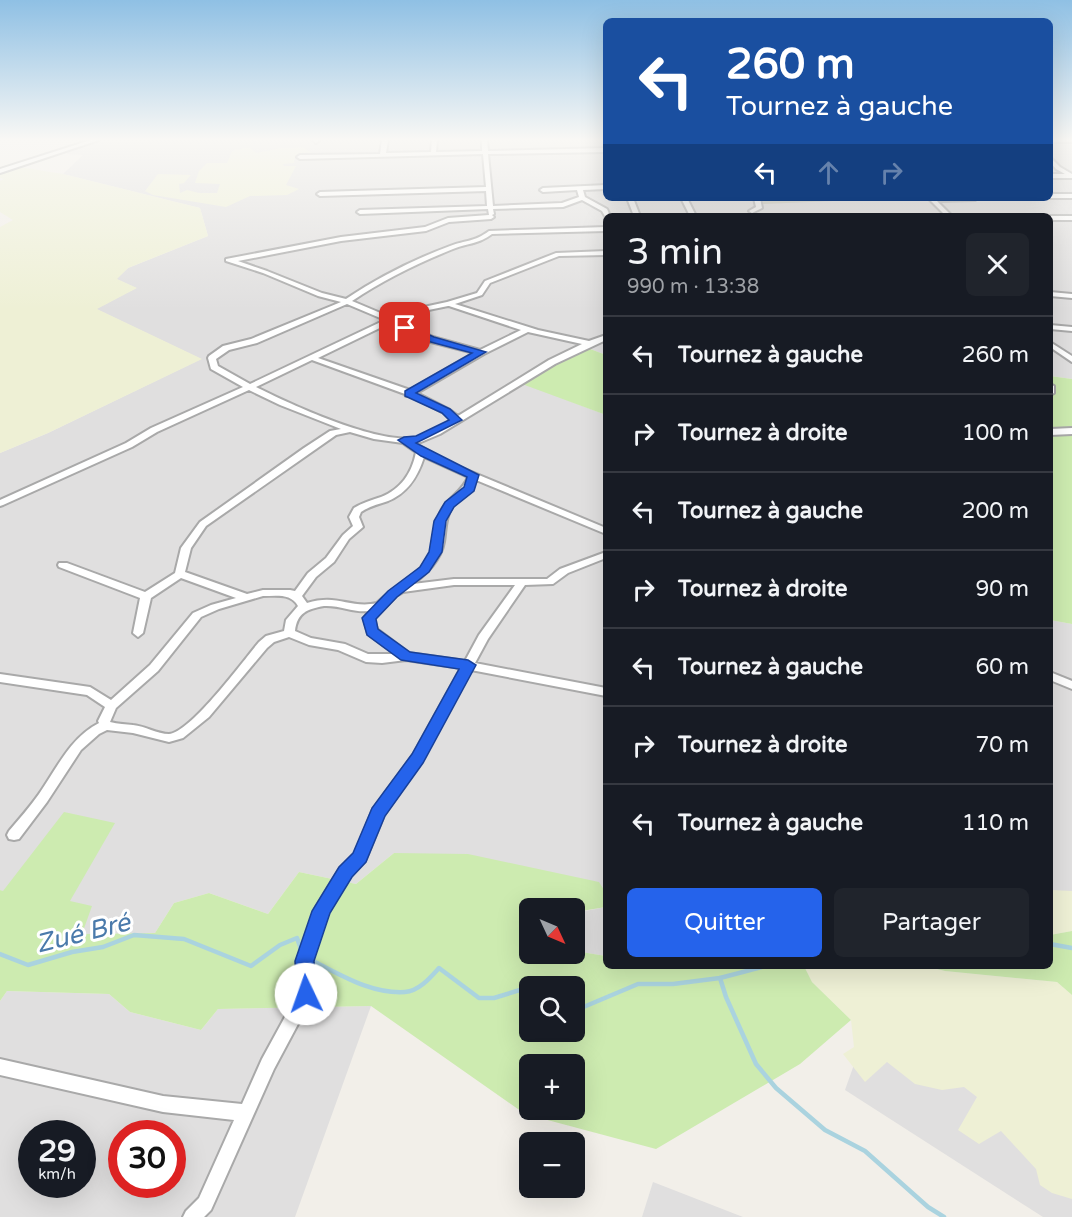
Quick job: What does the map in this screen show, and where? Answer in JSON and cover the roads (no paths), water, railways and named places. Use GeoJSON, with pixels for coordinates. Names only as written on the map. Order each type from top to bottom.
{"type":"FeatureCollection","features":[{"type":"Feature","properties":{"kind":"street"},"geometry":{"type":"LineString","coordinates":[[489,197],[491,232]]}},
{"type":"Feature","properties":{"kind":"street"},"geometry":{"type":"LineString","coordinates":[[360,212],[563,205],[582,198],[605,210],[606,213]]}},
{"type":"Feature","properties":{"kind":"street"},"geometry":{"type":"LineString","coordinates":[[752,212],[759,208],[758,201]]}},
{"type":"Feature","properties":{"kind":"street"},"geometry":{"type":"LineString","coordinates":[[934,201],[946,213]]}},
{"type":"Feature","properties":{"kind":"street"},"geometry":{"type":"LineString","coordinates":[[481,352],[430,339],[346,302],[320,295],[265,272],[229,261],[341,239],[426,229],[448,220],[491,217]]}},
{"type":"Feature","properties":{"kind":"street"},"geometry":{"type":"LineString","coordinates":[[1053,218],[1072,218]]}},
{"type":"Feature","properties":{"kind":"street"},"geometry":{"type":"LineString","coordinates":[[603,229],[491,232],[480,240],[453,247],[374,283],[346,302],[254,341],[217,353],[212,358],[214,367],[248,387],[348,430],[404,440],[418,440],[457,420],[558,359],[603,338]]}},
{"type":"Feature","properties":{"kind":"street"},"geometry":{"type":"LineString","coordinates":[[0,503],[129,445],[154,430],[414,310],[448,304],[480,294],[487,282],[558,254],[603,253]]}},
{"type":"Feature","properties":{"kind":"street"},"geometry":{"type":"LineString","coordinates":[[1053,294],[1072,296]]}},
{"type":"Feature","properties":{"kind":"street"},"geometry":{"type":"LineString","coordinates":[[448,304],[528,329],[590,343]]}},
{"type":"Feature","properties":{"kind":"street"},"geometry":{"type":"LineString","coordinates":[[1053,327],[1072,329]]}},
{"type":"Feature","properties":{"kind":"street"},"geometry":{"type":"LineString","coordinates":[[409,394],[481,352],[528,329]]}},
{"type":"Feature","properties":{"kind":"street"},"geometry":{"type":"LineString","coordinates":[[1053,346],[1072,360]]}},
{"type":"Feature","properties":{"kind":"street"},"geometry":{"type":"LineString","coordinates":[[312,358],[409,394],[446,411],[457,420]]}},
{"type":"Feature","properties":{"kind":"street"},"geometry":{"type":"LineString","coordinates":[[138,633],[146,596],[180,574],[186,548],[203,524],[308,450],[333,434],[348,430]]}},
{"type":"Feature","properties":{"kind":"street"},"geometry":{"type":"LineString","coordinates":[[1053,432],[1072,431]]}},
{"type":"Feature","properties":{"kind":"street"},"geometry":{"type":"LineString","coordinates":[[404,440],[421,451],[473,475],[603,530]]}},
{"type":"Feature","properties":{"kind":"street"},"geometry":{"type":"LineString","coordinates":[[297,596],[312,575],[330,561],[346,537],[358,527],[354,517],[357,510],[391,496],[402,487],[419,465],[421,451]]}},
{"type":"Feature","properties":{"kind":"street"},"geometry":{"type":"LineString","coordinates":[[406,656],[372,632],[369,618],[424,569],[436,552],[440,521],[449,505],[469,488],[473,475]]}},
{"type":"Feature","properties":{"kind":"street"},"geometry":{"type":"LineString","coordinates":[[400,589],[454,582],[549,582],[564,571],[603,556]]}},
{"type":"Feature","properties":{"kind":"street"},"geometry":{"type":"LineString","coordinates":[[63,565],[146,596]]}},
{"type":"Feature","properties":{"kind":"street"},"geometry":{"type":"LineString","coordinates":[[180,574],[248,598]]}},
{"type":"Feature","properties":{"kind":"street"},"geometry":{"type":"LineString","coordinates":[[192,1217],[205,1204],[268,1064],[306,994],[305,961],[321,911],[345,872],[360,857],[378,813],[417,759],[483,638],[522,582]]}},
{"type":"Feature","properties":{"kind":"street"},"geometry":{"type":"LineString","coordinates":[[106,725],[104,721],[111,706],[154,668],[197,615],[248,598],[279,592],[297,596],[303,606],[291,620],[289,633]]}},
{"type":"Feature","properties":{"kind":"street"},"geometry":{"type":"LineString","coordinates":[[300,610],[319,603],[331,602],[348,608],[367,609],[381,605]]}},
{"type":"Feature","properties":{"kind":"street"},"geometry":{"type":"LineString","coordinates":[[14,836],[78,747],[99,728],[106,725],[170,738],[188,731],[216,703],[263,645],[270,639],[289,633],[309,641],[341,647],[366,658],[406,656],[468,665],[603,691]]}},
{"type":"Feature","properties":{"kind":"street"},"geometry":{"type":"LineString","coordinates":[[1053,677],[1072,685]]}},
{"type":"Feature","properties":{"kind":"street"},"geometry":{"type":"LineString","coordinates":[[0,678],[90,691],[111,706]]}},
{"type":"Feature","properties":{"kind":"street"},"geometry":{"type":"LineString","coordinates":[[0,1067],[163,1104],[246,1113]]}},
{"type":"Feature","properties":{"kind":"waterway","name":"Zué Bré"},"geometry":{"type":"LineString","coordinates":[[0,954],[28,965],[72,952],[103,947],[134,935],[184,939],[251,966],[280,945],[297,938],[303,955]]}},
{"type":"Feature","properties":{"kind":"waterway","name":"Zué Bré"},"geometry":{"type":"LineString","coordinates":[[1053,945],[1072,948]]}},
{"type":"Feature","properties":{"kind":"waterway","name":"Zué Bré"},"geometry":{"type":"LineString","coordinates":[[308,961],[315,962],[358,983],[393,992],[415,989],[439,968],[479,998],[494,998],[519,990]]}},
{"type":"Feature","properties":{"kind":"waterway","name":"Zué Bré"},"geometry":{"type":"LineString","coordinates":[[720,978],[754,969]]}},
{"type":"Feature","properties":{"kind":"waterway","name":"Zué Bré"},"geometry":{"type":"LineString","coordinates":[[585,1006],[638,984],[673,984],[720,978]]}},
{"type":"Feature","properties":{"kind":"waterway"},"geometry":{"type":"LineString","coordinates":[[720,978],[726,997],[756,1064],[776,1088],[825,1130],[865,1151],[928,1207],[944,1217]]}}]}
